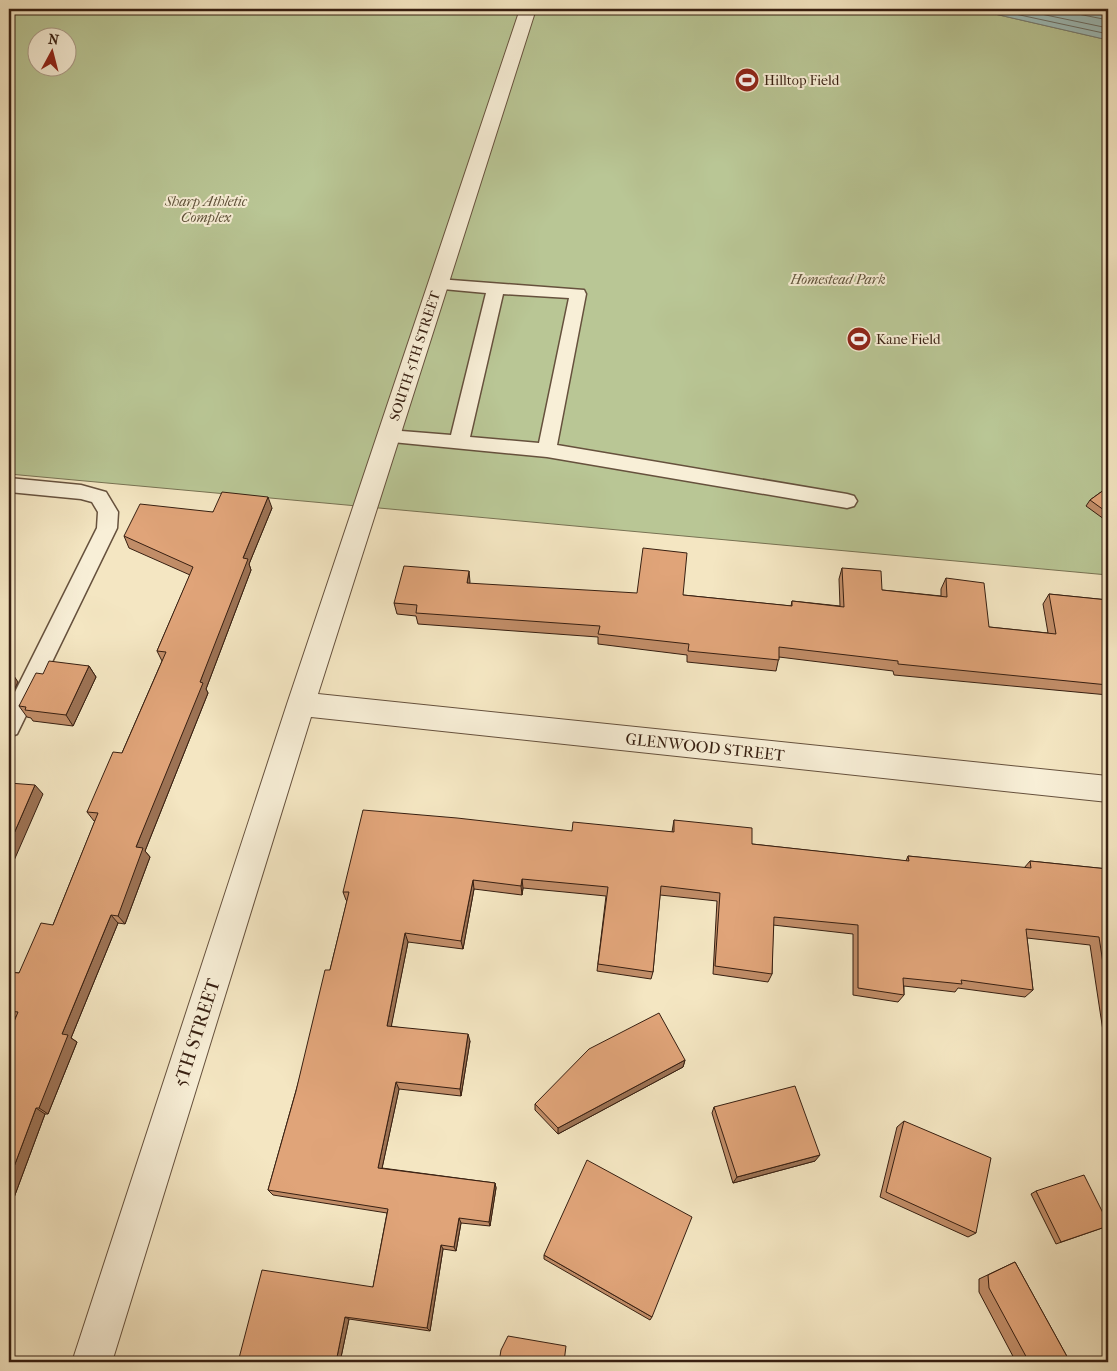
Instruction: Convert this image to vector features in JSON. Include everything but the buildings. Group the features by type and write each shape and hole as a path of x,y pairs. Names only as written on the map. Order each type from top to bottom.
{"street":[{"name":"SOUTH 5TH STREET","path":"301,704 528,9"},
{"name":"GLENWOOD STREET","path":"301,704 1108,789"},
{"name":"5TH STREET","path":"92,1362 301,704"}],"lane":[{"path":"438,284 578,294 547,450"},
{"path":"459,442 496,288"},
{"path":"389,436 547,450 847,501"},
{"path":"9,484 81,492 99,497 108,512 107,528 9,728"}],"green space":[{"name":"Homestead Park","path":"9,9 973,9 1108,40 1108,575 9,474"}],"water":[{"path":"973,9 1108,9 1108,40"}],"place":[{"name":"Hilltop Field","path":"747,80"},
{"name":"Kane Field","path":"859,339"}],"park label":[{"name":"Sharp Athletic Complex","path":"206,210"}]}
